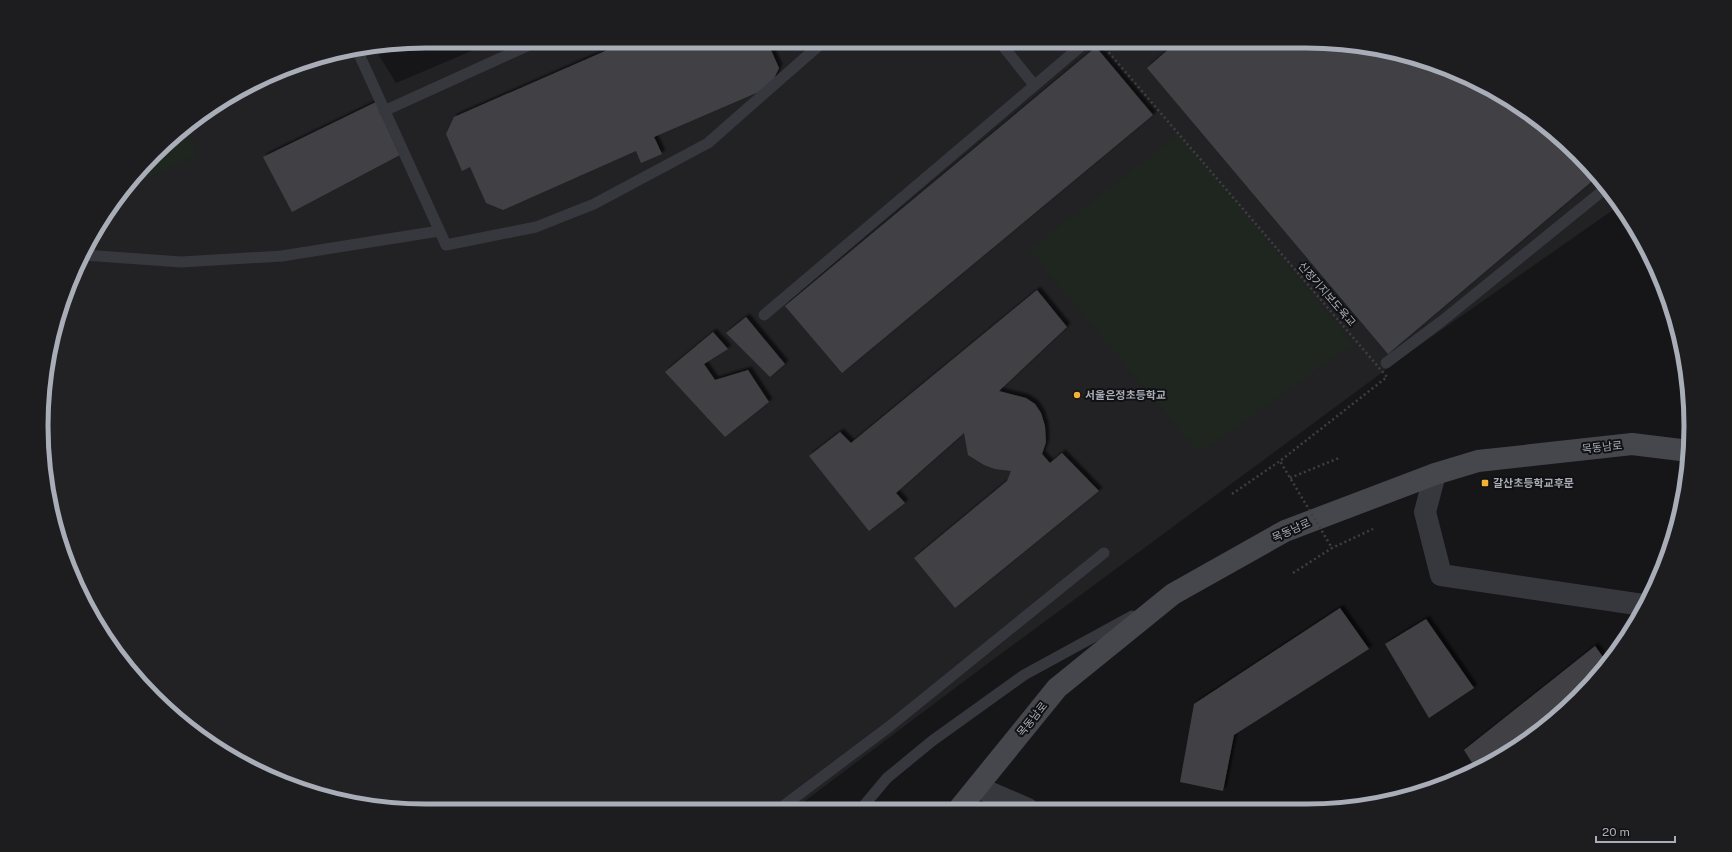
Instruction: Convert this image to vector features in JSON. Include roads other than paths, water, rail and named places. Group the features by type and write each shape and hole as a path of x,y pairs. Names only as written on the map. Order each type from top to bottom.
{"main road":[{"name":"목동남로","path":"964,804 1057,688 1172,594 1285,531 1436,474 1478,461 1632,444 1683,450"}],"street":[{"path":"1436,474 1425,512 1441,576 1638,605"},
{"path":"977,787 1016,804"}],"lane":[{"path":"384,111 523,48"},
{"path":"359,54 446,245 536,228 594,204 708,143 816,48"},
{"path":"1005,48 1034,85"},
{"path":"764,315 1079,48"},
{"path":"1386,363 1442,321 1602,191"},
{"path":"89,255 181,262 274,257 439,231"},
{"path":"786,804 890,726 1104,553"},
{"path":"865,804 887,778 932,741 1024,675 1172,594"}],"place":[{"name":"서울은정초등학교","path":"1077,395"},
{"name":"갈산초등학교후문","path":"1485,483"}]}
